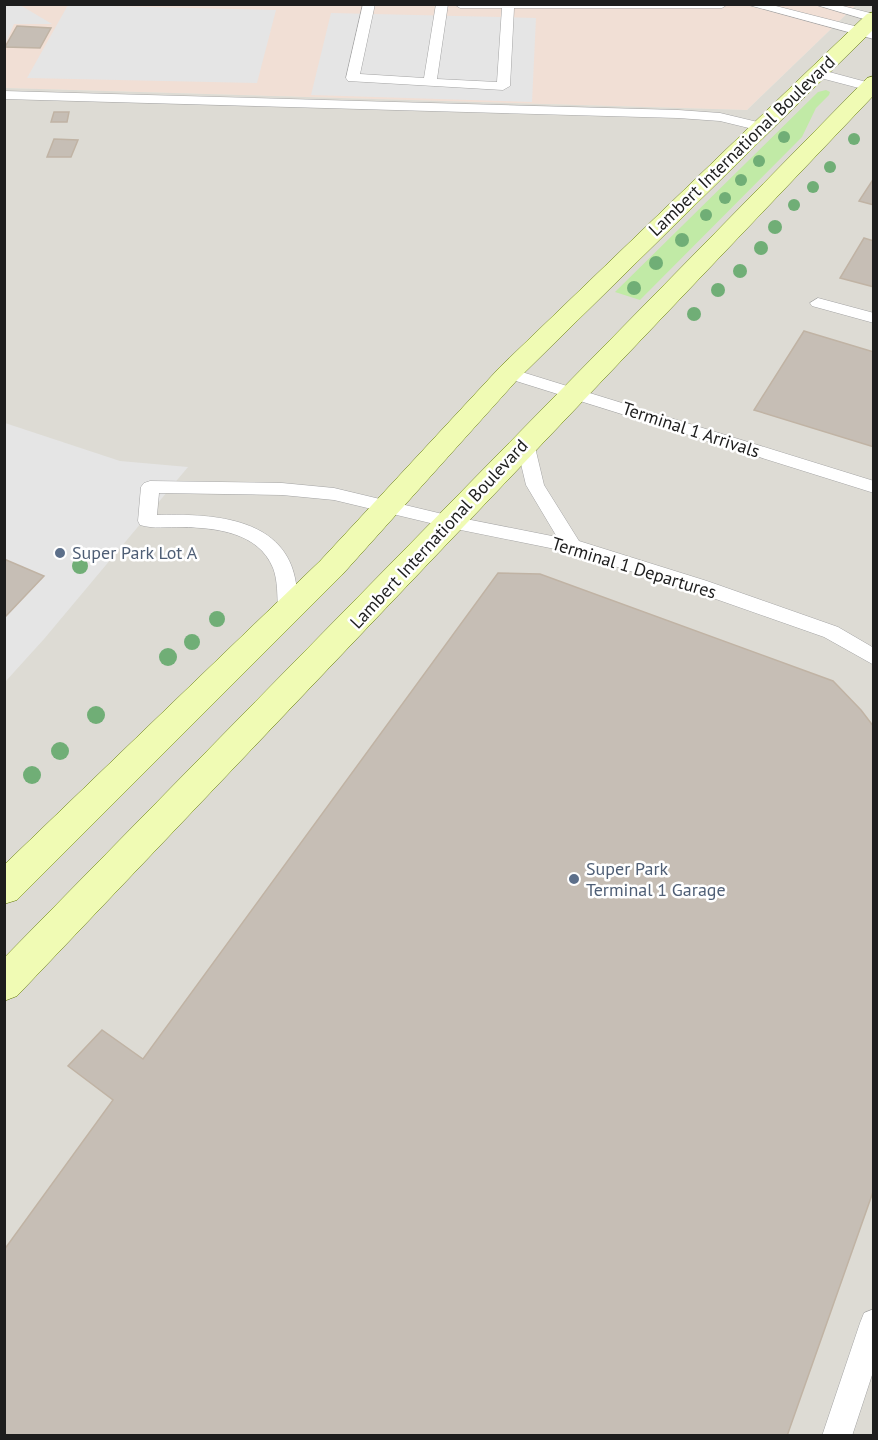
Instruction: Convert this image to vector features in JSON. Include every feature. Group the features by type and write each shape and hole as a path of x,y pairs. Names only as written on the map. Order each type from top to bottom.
{"street":[{"name":"Lambert International Boulevard","path":"4,890 331,567 509,373 761,127 870,26"},
{"name":"Lambert International Boulevard","path":"4,984 872,86"}],"lane":[{"path":"369,4 353,78 503,86 508,6"},
{"path":"430,83 442,4"},
{"path":"460,4 508,6 722,4"},
{"path":"751,4 870,26"},
{"path":"819,4 870,26"},
{"path":"818,73 872,86"},
{"path":"4,95 678,114 720,117 761,127"},
{"path":"818,303 873,318"},
{"name":"Terminal 1 Arrivals","path":"509,373 873,487"},
{"path":"525,443 535,485 572,546"},
{"name":"Terminal 1 Departures","path":"288,609 282,568 264,542 244,531 212,521 147,521 150,487 282,489 334,494 451,522 572,546 700,586 831,632 873,658"},
{"path":"837,1436 873,1323"}],"shaded area":[{"path":"5,4 20,5 52,24 14,24 5,45"},
{"path":"5,5 856,5 747,110 5,88"},
{"path":"68,5 276,10 257,83 27,78"},
{"path":"856,5 873,5 873,1435 5,1436 5,88 747,110"},
{"path":"331,13 536,18 532,102 311,95"},
{"name":"Super Park Lot A","path":"5,423 120,461 188,467 44,639 5,682"}],"green space":[{"path":"826,90 830,92 829,95 816,108 802,137 640,300 615,292 818,92"}],"building":[{"path":"17,26 51,28 40,48 5,47"},
{"path":"54,112 69,112 67,122 51,122"},
{"path":"54,139 78,140 71,157 47,157"},
{"path":"874,178 874,205 859,201"},
{"path":"864,238 874,241 874,287 840,278"},
{"path":"804,331 874,352 874,447 754,410"},
{"path":"4,559 44,576 4,618"},
{"name":"Super Park Terminal 1 Garage","path":"498,573 540,574 833,681 874,727 874,1189 787,1436 4,1436 4,1250 113,1100 68,1066 102,1030 143,1059"}],"place":[{"name":"Super Park Lot A","path":"60,553"},
{"name":"Super Park Terminal 1 Garage","path":"574,879"}]}
